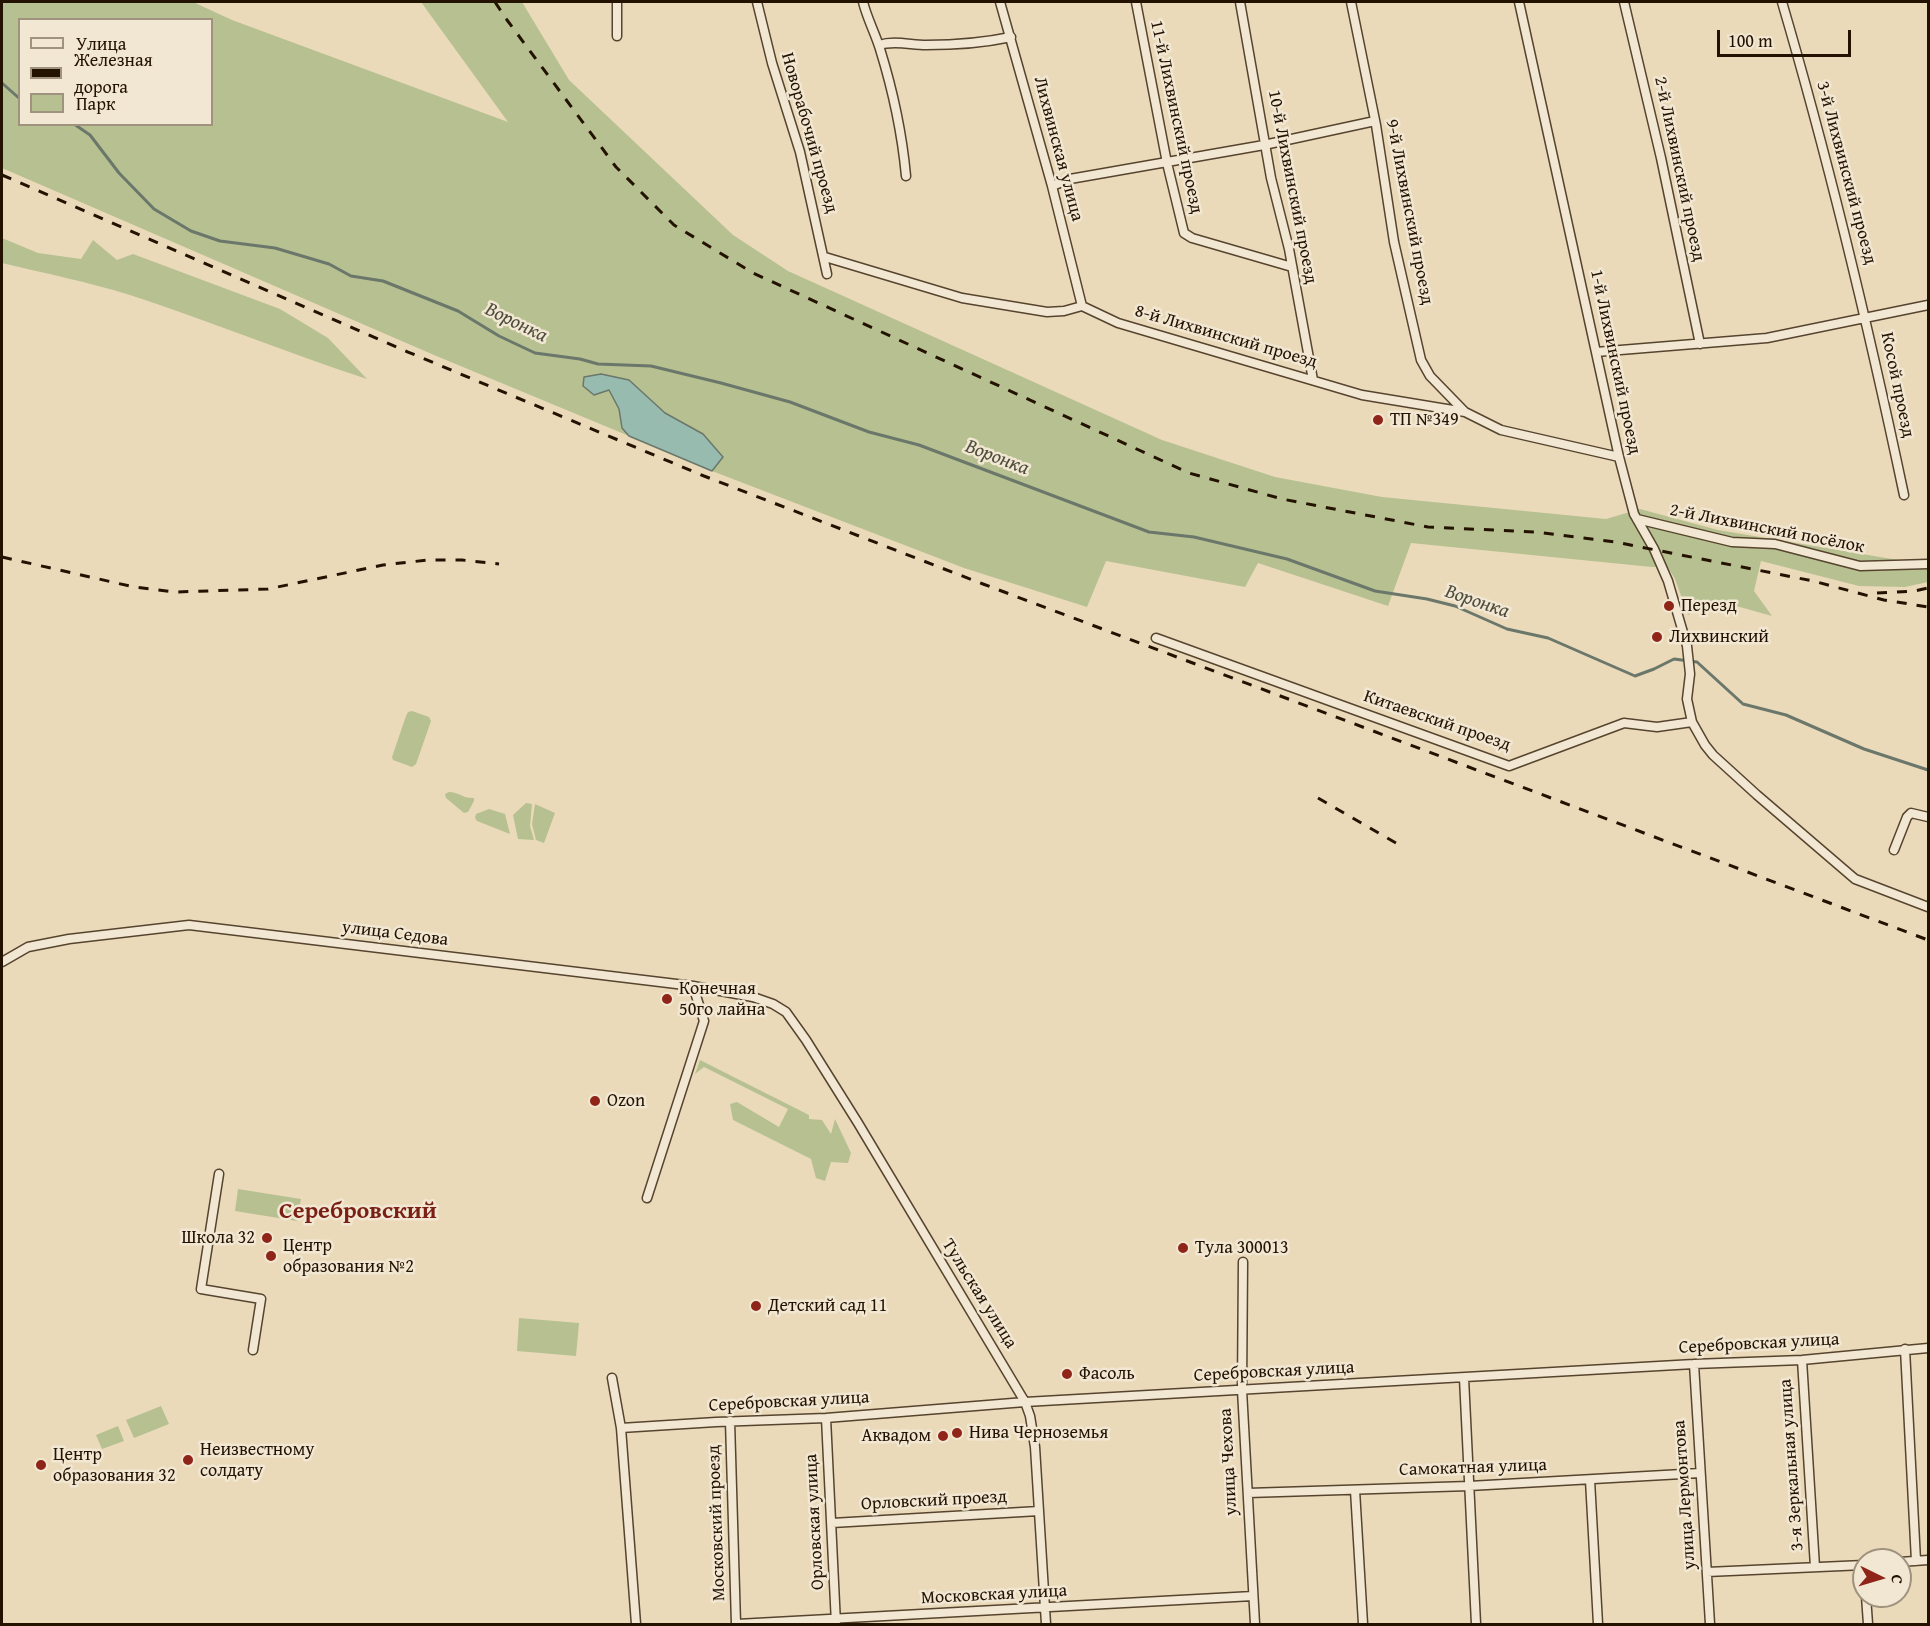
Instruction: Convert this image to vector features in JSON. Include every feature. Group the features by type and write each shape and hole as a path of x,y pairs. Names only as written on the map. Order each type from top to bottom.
{"street":[{"path":"617,2 617,36"},
{"name":"Новорабочий проезд","path":"757,2 774,72 798,143 827,274"},
{"path":"863,2 879,45 900,128 906,176"},
{"name":"Лихвинская улица","path":"1000,2 1052,186 1082,306"},
{"name":"11-й Лихвинский проезд","path":"1136,2 1167,163 1183,232 1186,236 1292,267"},
{"name":"10-й Лихвинский проезд","path":"1240,2 1264,145 1292,267 1313,380"},
{"name":"9-й Лихвинский проезд","path":"1351,2 1375,121 1392,231 1421,360 1430,376 1466,412"},
{"name":"1-й Лихвинский проезд","path":"1519,2 1618,457 1637,519 1664,571 1687,646 1690,674 1687,699 1692,722"},
{"name":"2-й Лихвинский проезд","path":"1624,2 1661,158 1700,344"},
{"name":"3-й Лихвинский проезд","path":"1782,2 1825,152 1865,318"},
{"path":"879,45 888,43 925,45 983,43 1011,37"},
{"path":"1052,186 1070,178 1264,145 1375,121"},
{"path":"825,257 962,298 1047,312 1064,311 1082,306"},
{"path":"1596,352 1767,338 1929,305"},
{"name":"8-й Лихвинский проезд","path":"1082,306 1118,323 1379,399 1466,412 1501,430 1618,457"},
{"name":"Косой проезд","path":"1865,318 1877,364 1904,495"},
{"name":"2-й Лихвинский посёлок","path":"1637,519 1732,542 1775,544 1860,566 1929,564"},
{"name":"Китаевский проезд","path":"1156,638 1509,766 1624,723 1657,727 1692,722"},
{"path":"1692,722 1713,754 1855,879 1929,908"},
{"path":"1894,850 1907,817 1911,813 1929,817"},
{"name":"улица Седова","path":"2,962 28,947 69,939 189,925 693,986 753,997 773,1004 786,1012"},
{"path":"647,1198 704,1021 693,986"},
{"name":"Тульская улица","path":"786,1012 858,1123 1025,1402 1030,1416 1035,1447 1046,1624"},
{"path":"219,1174 201,1289 261,1299 253,1350"},
{"name":"улица Чехова","path":"1243,1262 1242,1390 1255,1624"},
{"name":"Серебровская улица","path":"621,1428 826,1418 1025,1402 1694,1364 1802,1360 1929,1348"},
{"path":"1905,1349 1916,1561"},
{"name":"3-я Зеркальная улица","path":"1802,1360 1815,1567"},
{"name":"улица Лермонтова","path":"1694,1364 1710,1624"},
{"path":"612,1378 621,1428 636,1624"},
{"path":"1464,1378 1476,1624"},
{"name":"Орловская улица","path":"826,1418 836,1622"},
{"name":"Московский проезд","path":"730,1421 737,1624"},
{"name":"Самокатная улица","path":"1248,1493 1469,1486 1700,1473"},
{"path":"1590,1480 1598,1624"},
{"path":"1355,1490 1363,1624"},
{"name":"Орловский проезд","path":"831,1523 1039,1511"},
{"path":"1912,1561 1929,1560"},
{"path":"1707,1572 1852,1565"},
{"name":"Московская улица","path":"737,1624 836,1622 1253,1596"},
{"path":"1867,1608 1868,1624"}],"green space":[{"path":"2,2 193,2 232,20 508,122 421,2 522,2 569,80 733,235 788,271 1162,440 1275,477 1382,497 1606,519 1640,509 1718,530 1928,565 1928,582 1905,587 1859,586 1761,561 1754,591 1772,616 1722,602 1703,607 1688,615 1675,579 1667,566 1652,567 1411,543 1388,606 1258,563 1245,587 1106,561 1087,607 964,568 712,471 723,456 703,434 665,413 629,380 584,377 583,386 594,395 609,390 619,409 622,428 629,436 434,355 2,168"},
{"path":"2,238 38,253 81,259 93,240 117,260 133,254 280,309 328,338 367,379 130,295 2,263"},
{"path":"412,711 429,717 431,721 416,764 412,767 393,760 392,757 406,716"},
{"path":"449,792 474,798 468,812 464,813 446,798 445,794"},
{"path":"526,803 532,804 530,826 534,840 518,839 513,815"},
{"path":"535,804 555,813 544,843 536,840 532,824"},
{"path":"489,809 505,814 510,834 477,821 476,814"},
{"path":"700,1060 809,1115 809,1119 822,1120 831,1134 835,1119 851,1153 848,1163 831,1162 825,1181 816,1178 811,1159 733,1120 730,1104 737,1102 779,1127 788,1109 704,1067 695,1074"},
{"path":"238,1189 301,1199 297,1221 235,1211"},
{"path":"519,1318 579,1323 576,1356 517,1351"},
{"path":"161,1406 169,1424 134,1438 126,1420"},
{"path":"118,1426 124,1441 102,1449 96,1435"}],"water":[{"path":"601,374 629,380 665,413 703,434 723,457 712,471 629,436 622,428 619,409 609,390 594,395 583,386 584,377"}],"waterway":[{"name":"Воронка","path":"2,83 18,97"},
{"name":"Воронка","path":"77,126 90,135 119,173 154,209 191,231 220,241 275,248 329,264 351,276 383,281 458,311 499,336 535,353 580,359 598,364 651,366 790,402 869,432 919,445 1149,532 1194,537 1287,559 1375,591 1455,606 1507,629 1548,638 1635,676 1674,659 1697,662 1743,704 1786,715 1864,749 1928,770"}],"railway":[{"path":"495,2 616,167 674,225 753,273 1189,473 1282,499 1428,527 1535,532 1615,542 1813,581 1884,600 1928,607"},
{"path":"2,175 408,352 704,476 983,584 1928,940"},
{"path":"2,557 134,587 175,592 268,589 383,565 428,560 462,560 499,564"},
{"path":"1877,593 1928,588"},
{"path":"1318,798 1396,843"}],"place":[{"name":"ТП №349","path":"1378,420"},
{"name":"Перезд","path":"1669,606"},
{"name":"Лихвинский","path":"1657,637"},
{"name":"Конечная 50го лайна","path":"667,999"},
{"name":"Ozon","path":"595,1101"},
{"name":"Школа 32","path":"267,1238"},
{"name":"Тула 300013","path":"1183,1248"},
{"name":"Центр образования №2","path":"271,1256"},
{"name":"Детский сад 11","path":"756,1306"},
{"name":"Фасоль","path":"1067,1374"},
{"name":"Нива Черноземья","path":"957,1433"},
{"name":"Аквадом","path":"943,1436"},
{"name":"Неизвестному солдату","path":"188,1460"},
{"name":"Центр образования 32","path":"41,1465"}],"district":[{"name":"Серебровский","path":"358,1212"}]}
